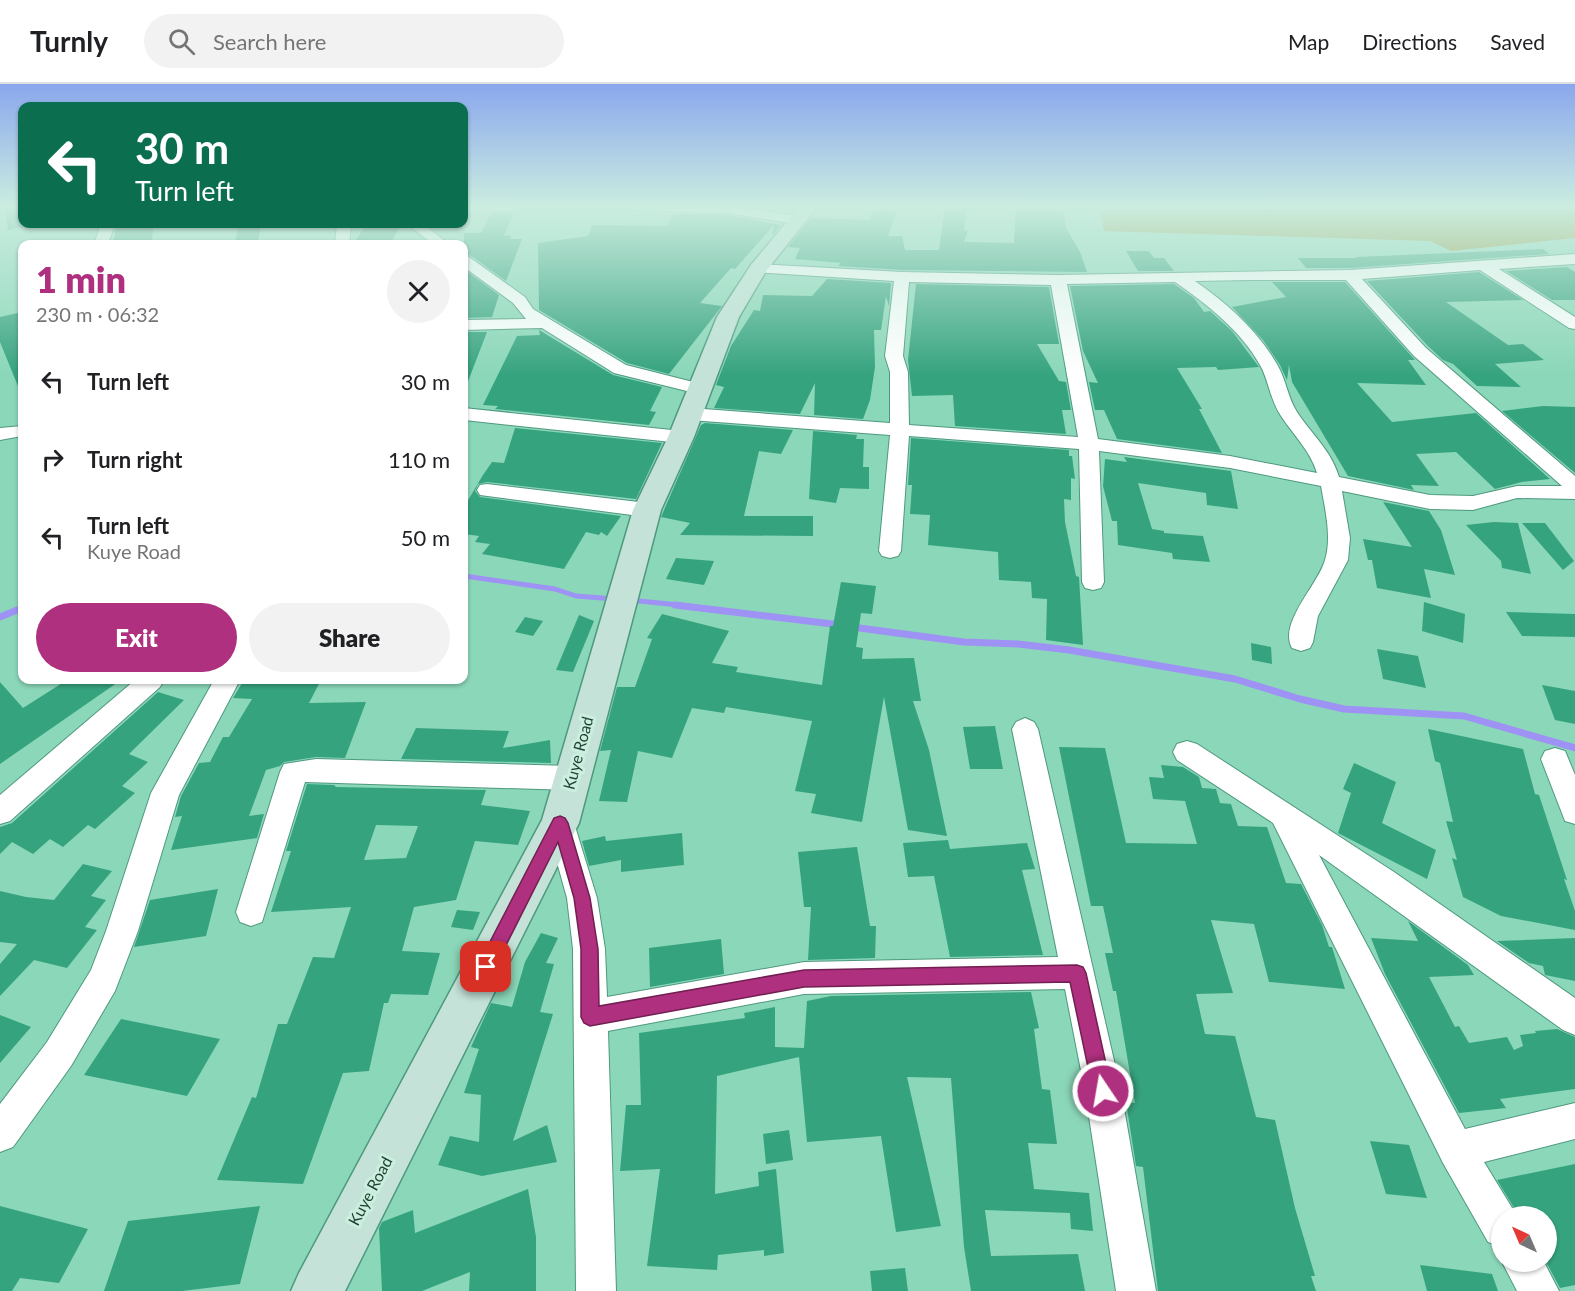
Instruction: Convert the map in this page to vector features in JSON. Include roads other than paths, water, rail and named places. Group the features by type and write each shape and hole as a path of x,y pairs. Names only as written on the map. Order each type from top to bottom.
{"street":[{"name":"Kuye Road","path":"317,1291 560,823 647,510 690,413 728,317 763,262"},
{"path":"758,269 902,277 1058,280 1350,275 1513,262"},
{"path":"468,263 519,300 527,312 690,413"},
{"path":"1482,264 1575,324"},
{"path":"1350,275 1414,345 1575,487"},
{"path":"890,551 900,430 899,372 894,356 902,277"},
{"path":"1180,278 1218,305 1259,352 1268,365 1290,415 1322,456 1331,483 1339,546 1334,570 1307,612 1301,629 1301,642"},
{"path":"1058,280 1089,444 1093,582"},
{"path":"468,325 547,323"},
{"path":"468,414 690,413 1089,444 1230,462 1430,502 1473,503 1517,492 1575,493"},
{"path":"0,434 18,431"},
{"path":"487,490 647,510"},
{"path":"0,812 146,684"},
{"path":"0,1134 59,1054 102,980 122,931 165,793 225,684"},
{"path":"1025,729 1103,1091 1136,1291"},
{"path":"1187,752 1282,812 1462,934 1575,1017"},
{"path":"1555,759 1575,812"},
{"path":"251,912 294,772 316,770 571,778"},
{"path":"1282,812 1456,1150 1491,1209"},
{"path":"560,823 582,898 589,949 596,1291"},
{"path":"590,1017 804,978 1077,973"},
{"path":"1456,1150 1575,1121"},
{"path":"1528,1272 1539,1291"}],"waterway":[{"path":"468,577 555,589 576,596 615,599"},
{"path":"629,600 689,606"},
{"path":"675,605 841,625"},
{"path":"0,617 18,610"},
{"path":"852,627 964,642 1018,644 1069,650 1235,679 1300,699 1344,709 1464,716 1575,748"}]}
